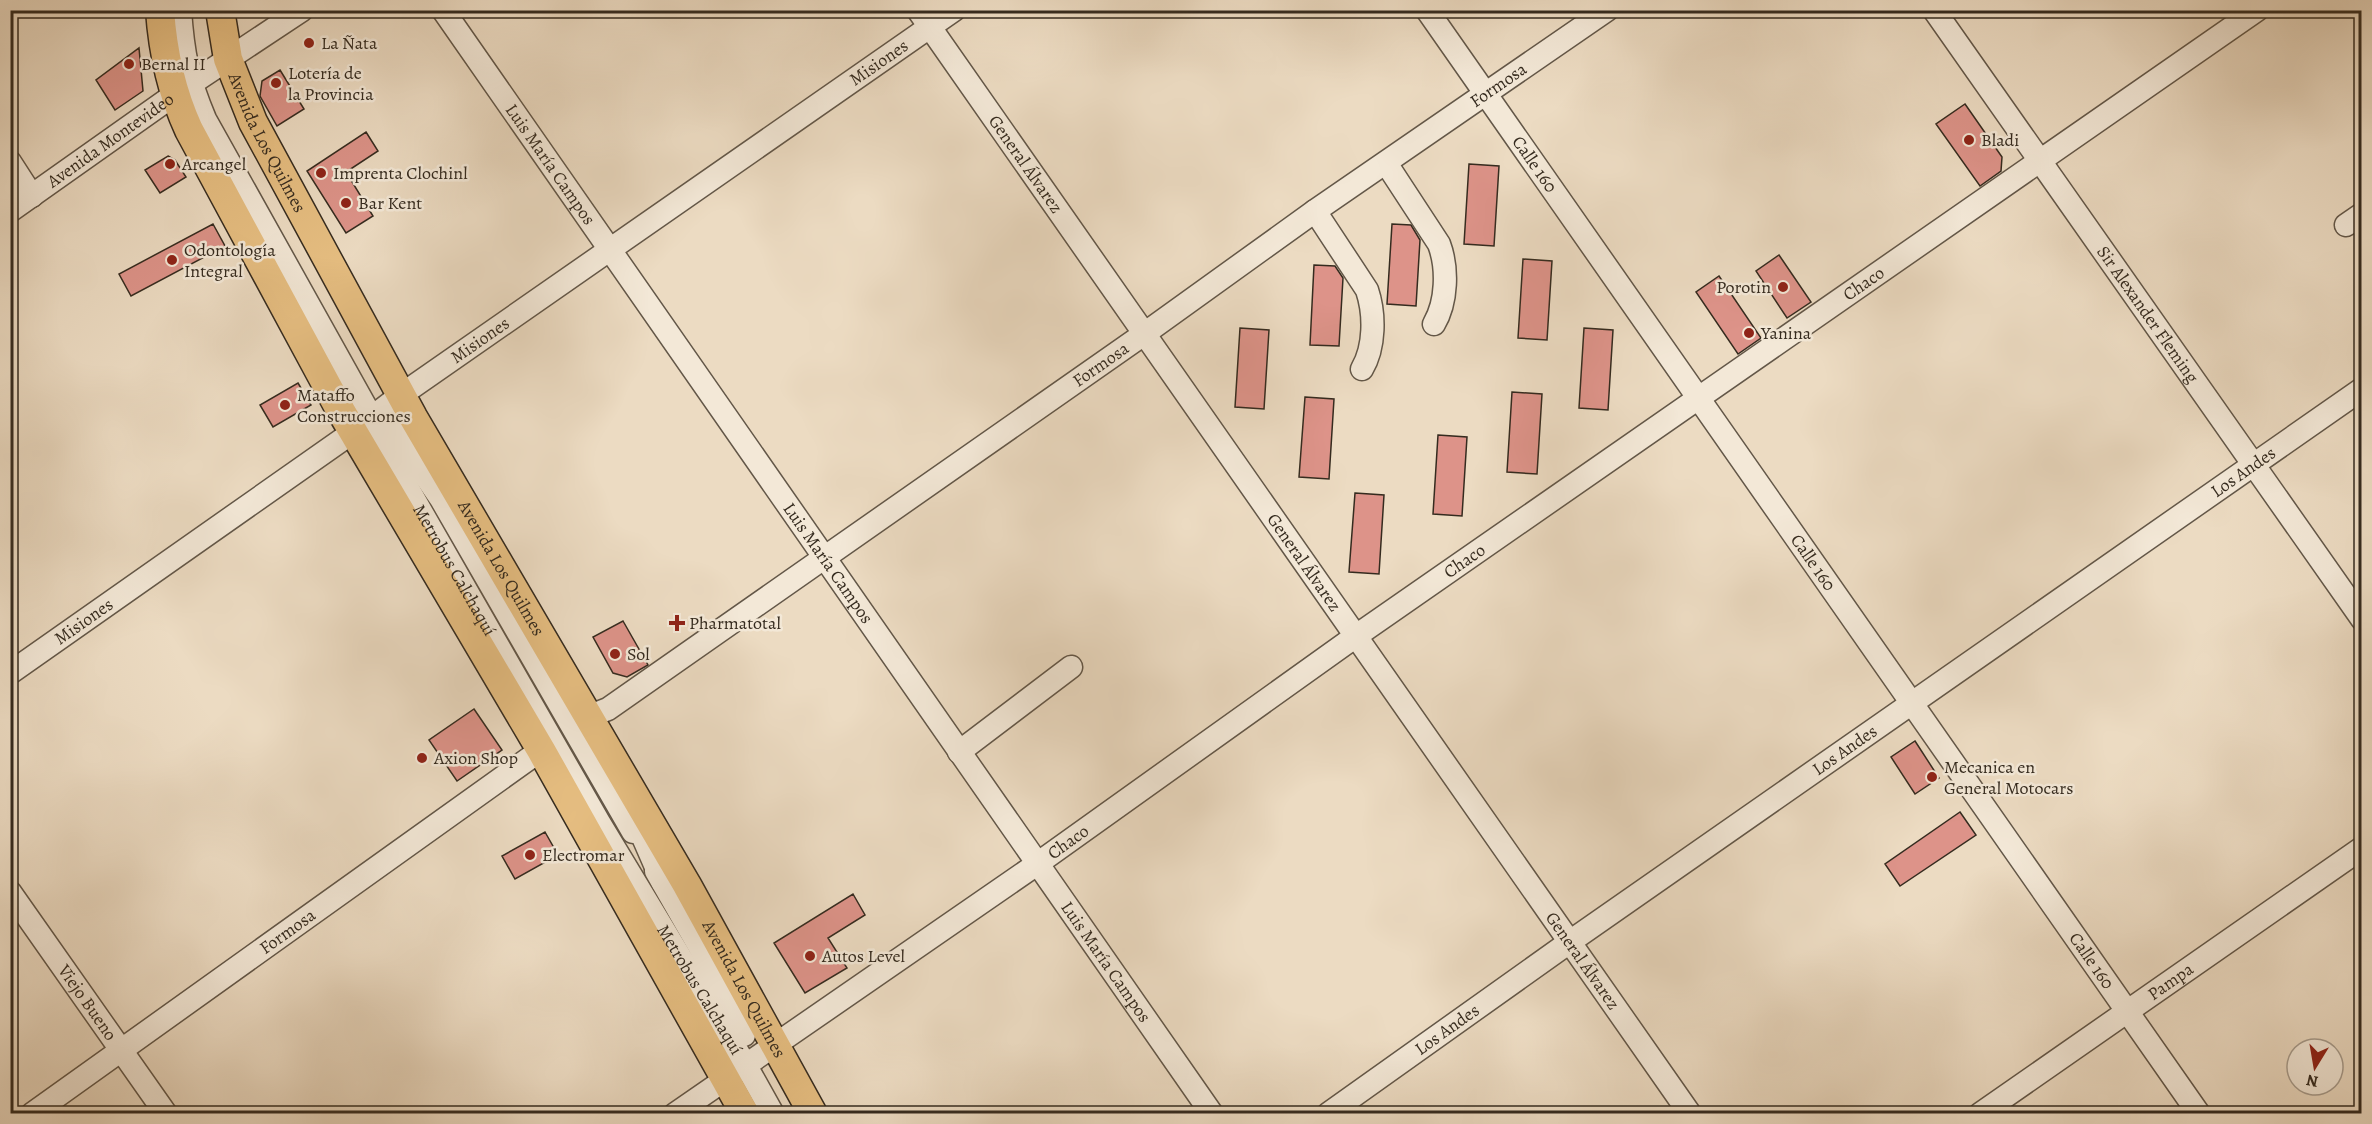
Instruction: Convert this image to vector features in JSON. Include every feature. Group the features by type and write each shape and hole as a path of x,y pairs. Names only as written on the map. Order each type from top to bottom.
{"main road":[{"name":"Avenida Los Quilmes","path":"160,10 163,50 189,86 189,130 377,414 590,716 751,1060 745,1113"},
{"name":"Avenida Los Quilmes","path":"220,10 228,59 377,414 541,750 751,1060 813,1113"}],"street":[{"path":"180,10 189,86"},
{"path":"189,86 194,47 191,10"},
{"name":"Avenida Montevideo","path":"10,211 302,10"},
{"name":"Luis María Campos","path":"443,10 1212,1113"},
{"name":"Misiones","path":"10,673 610,251 924,19 954,10"},
{"name":"Calle 160","path":"1427,10 2199,1113"},
{"name":"Formosa","path":"590,716 608,709 1316,211 1607,10"},
{"name":"Sir Alexander Fleming","path":"1934,10 2361,619"},
{"name":"Chaco","path":"675,1113 1037,864 1356,636 2041,163 2257,10"},
{"name":"General Álvarez","path":"924,19 1690,1113"},
{"path":"10,162 32,196"},
{"path":"1386,164 1440,244 1444,257 1445,273 1440,313 1434,324"},
{"path":"1316,211 1367,290 1372,303 1372,335 1368,359 1362,369"},
{"name":"Los Andes","path":"1328,1113 2361,389"},
{"name":"Metrobus Calchaquí","path":"377,414 441,499 699,946 773,1113"},
{"name":"Metrobus Calchaquí","path":"377,414 410,492 594,813 784,1113"},
{"path":"959,752 1071,667"},
{"name":"Metrobus Calchaquí","path":"590,716 663,883"},
{"name":"Formosa","path":"32,1113 541,750"},
{"name":"Pampa","path":"1980,1113 2361,848"},
{"name":"Viejo Bueno","path":"10,892 166,1113"}],"building":[{"name":"Bernal II","path":"139,48 143,91 115,110 96,80"},
{"path":"280,70 304,109 277,126 260,96 262,81"},
{"name":"Bladi","path":"1965,104 2002,157 2001,171 1980,186 1936,124"},
{"path":"366,132 378,151 346,172 373,216 346,233 307,171"},
{"path":"168,156 175,160 186,177 160,193 145,170"},
{"path":"1469,164 1499,166 1494,246 1464,244"},
{"name":"Odontología Integral","path":"213,224 225,246 131,296 119,274"},
{"path":"1392,224 1411,225 1420,240 1416,306 1387,304"},
{"name":"Porotin","path":"1779,255 1811,302 1787,318 1756,271"},
{"path":"1523,259 1552,261 1547,340 1518,338"},
{"path":"1314,265 1335,266 1343,278 1339,346 1310,345"},
{"path":"1719,276 1761,338 1738,354 1696,292"},
{"path":"1240,328 1269,330 1264,409 1235,407"},
{"path":"1584,328 1613,330 1608,410 1579,408"},
{"name":"Mataffo Construcciones","path":"298,383 311,405 273,427 260,405"},
{"path":"1512,392 1542,394 1537,474 1507,472"},
{"path":"1305,397 1334,399 1329,479 1299,477"},
{"path":"1438,435 1467,437 1462,516 1433,514"},
{"path":"1355,493 1384,495 1379,574 1349,572"},
{"path":"623,621 648,665 627,677 613,673 593,637"},
{"path":"474,709 502,750 457,781 429,740"},
{"path":"1915,741 1939,778 1915,794 1891,757"},
{"path":"1960,812 1976,835 1900,886 1885,864"},
{"name":"Electromar","path":"545,832 558,855 515,879 502,856"},
{"name":"Autos Level","path":"853,894 865,915 828,938 847,968 805,993 774,943"}],"place":[{"name":"La Ñata","path":"309,43"},
{"name":"Bernal II","path":"129,64"},
{"name":"Lotería de la Provincia","path":"276,83"},
{"name":"Bladi","path":"1969,140"},
{"name":"Arcangel","path":"170,164"},
{"name":"Imprenta Clochinl","path":"321,173"},
{"name":"Bar Kent","path":"346,203"},
{"name":"Odontología Integral","path":"172,260"},
{"name":"Porotin","path":"1783,287"},
{"name":"Yanina","path":"1749,333"},
{"name":"Mataffo Construcciones","path":"285,405"},
{"name":"Pharmatotal","path":"677,623"},
{"name":"Sol","path":"615,654"},
{"name":"Axion Shop","path":"422,758"},
{"name":"Mecanica en General Motocars","path":"1932,777"},
{"name":"Electromar","path":"530,855"},
{"name":"Autos Level","path":"810,956"}]}
